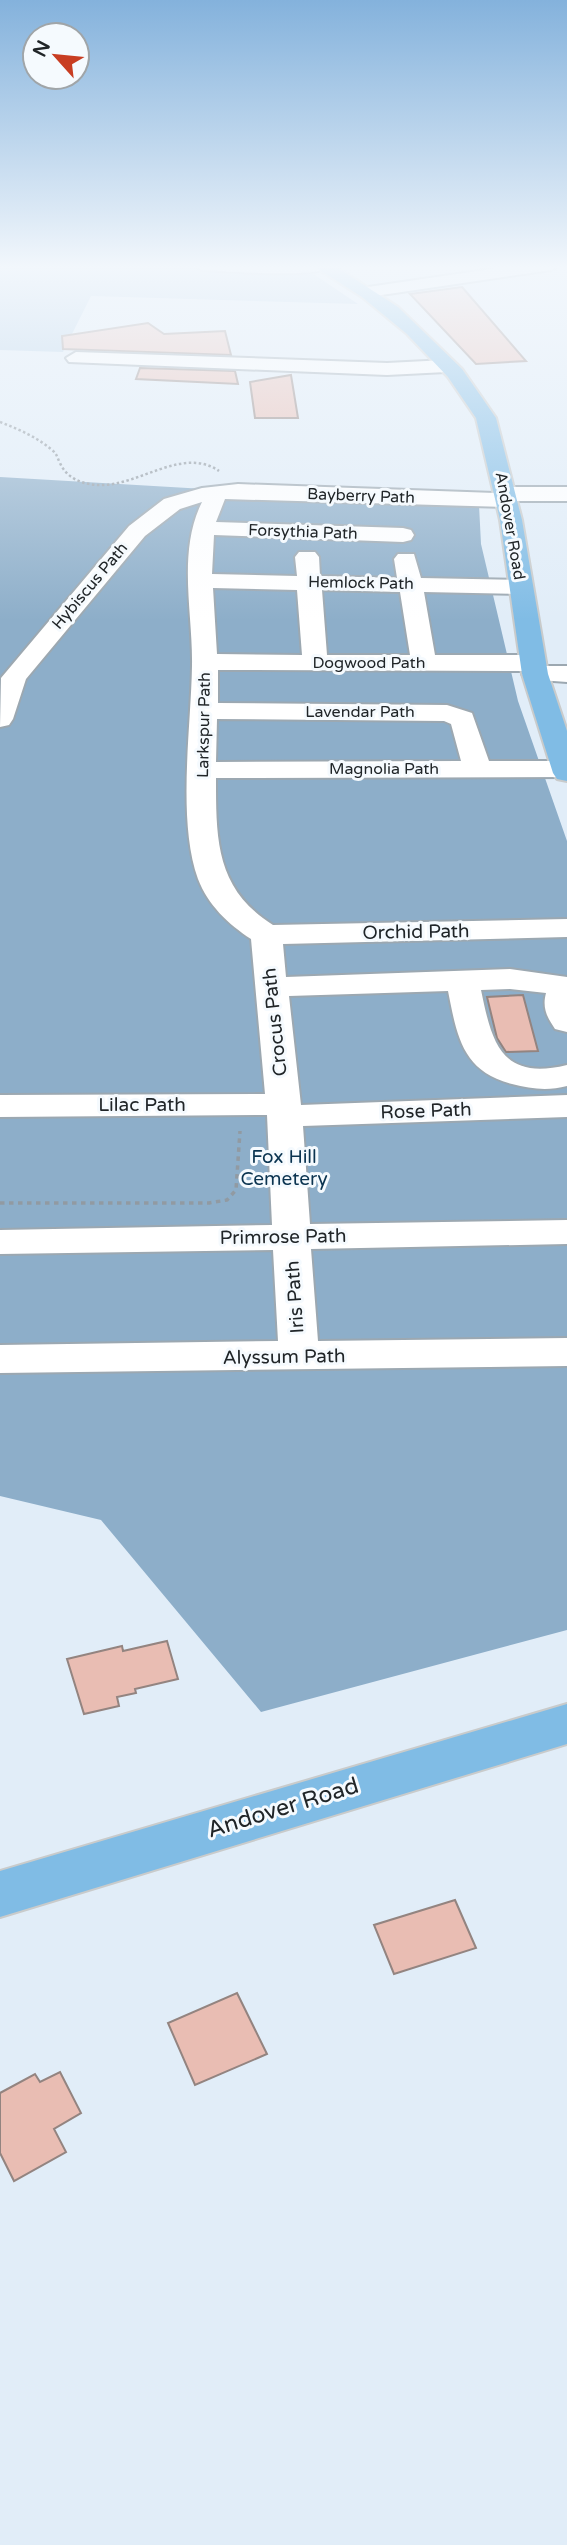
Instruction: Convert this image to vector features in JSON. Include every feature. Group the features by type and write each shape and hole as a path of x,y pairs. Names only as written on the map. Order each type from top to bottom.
{"main road":[{"name":"Andover Road","path":"461,384 486,418 506,497 534,668 566,771"},
{"name":"Andover Road","path":"0,1894 567,1724"}],"street":[{"name":"Bayberry Path","path":"222,493 408,497 567,494"},
{"name":"Larkspur Path","path":"222,493 203,528 205,662 202,770 211,869 221,897 238,918 266,935"},
{"name":"Hybiscus Path","path":"0,719 14,678 137,531 172,504 202,495 222,493"},
{"path":"408,497 403,535 424,663"},
{"name":"Forsythia Path","path":"203,528 403,535"},
{"path":"306,532 315,663"},
{"name":"Hemlock Path","path":"202,581 521,587"},
{"name":"Dogwood Path","path":"205,662 424,663 534,668 567,674"},
{"name":"Lavendar Path","path":"203,711 447,713 463,719 477,768"},
{"name":"Magnolia Path","path":"202,770 477,768 566,771"},
{"name":"Orchid Path","path":"266,935 567,928"},
{"name":"Crocus Path","path":"266,935 284,1110 292,1236"},
{"path":"272,986 510,979 565,986 559,1001 560,1012 567,1023"},
{"path":"463,982 475,1041 483,1056 495,1068 544,1080 567,1075"},
{"name":"Lilac Path","path":"0,1105 242,1105 284,1110"},
{"name":"Rose Path","path":"284,1110 567,1106"},
{"name":"Primrose Path","path":"0,1242 567,1232"},
{"name":"Iris Path","path":"292,1236 299,1357"},
{"name":"Alyssum Path","path":"0,1359 567,1352"}],"path":[{"path":"0,422 23,430 57,453 59,463 72,480 114,485 193,461 216,467 222,493"},
{"path":"0,1203 209,1203 227,1200 236,1190 242,1105"}],"green space":[{"name":"Fox Hill Cemetery","path":"0,477 479,505 481,544 518,701 567,841 567,1630 261,1712 101,1520 0,1496"}],"building":[{"path":"250,384 292,384 298,418 255,418"},
{"path":"523,995 538,1051 506,1052 497,1038 487,997"},
{"path":"167,1641 178,1679 135,1689 136,1693 117,1697 119,1706 84,1714 67,1659 122,1646 123,1651"},
{"path":"455,1900 476,1948 394,1974 374,1925"},
{"path":"237,1993 267,2054 195,2085 168,2023"},
{"path":"60,2072 81,2113 54,2129 66,2152 14,2181 0,2153 0,2093 35,2074 40,2082"}]}
